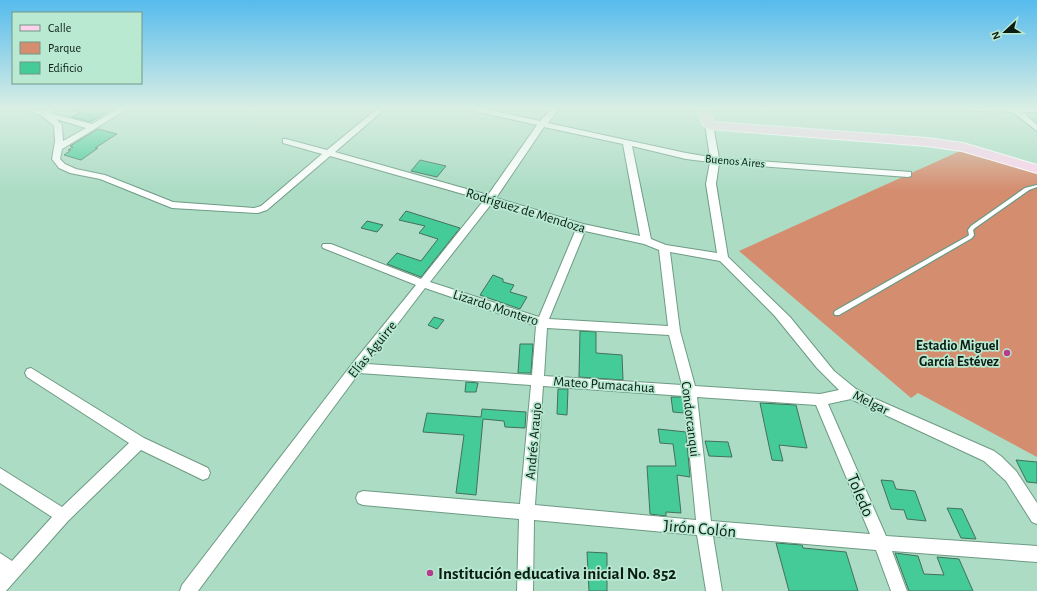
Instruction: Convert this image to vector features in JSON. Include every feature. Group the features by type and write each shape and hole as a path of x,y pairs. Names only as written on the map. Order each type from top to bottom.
{"main road":[{"path":"841,136 934,143 963,147 1037,169"}],"street":[{"path":"60,136 56,159 62,166 73,171 102,178 162,202 188,206 260,210 351,136"},
{"path":"58,148 78,136"},
{"name":"Elías Aguirre","path":"188,591 356,368 490,199 534,136"},
{"name":"Buenos Aires","path":"594,136 715,160 908,174"},
{"path":"711,136 715,160 711,184 723,258"},
{"name":"Rodríguez de Mendoza","path":"286,141 490,199 582,227 646,241 664,248 723,258"},
{"path":"627,143 646,241"},
{"name":"Andrés Araujo","path":"524,591 527,511 539,380 542,323 582,227"},
{"name":"Lizardo Montero","path":"327,246 424,284 542,323 674,331"},
{"name":"Condorcanqui","path":"664,248 674,331 690,390 704,528 714,591"},
{"name":"Melgar","path":"723,258 778,311 824,370 851,394 989,456 1000,464 1010,475 1037,517"},
{"name":"Mateo Pumacahua","path":"356,368 820,400 851,394"},
{"path":"31,372 140,442 203,473"},
{"name":"Toledo","path":"820,400 882,544 899,591"},
{"path":"0,585 6,566 63,516 140,442"},
{"path":"0,475 63,516"},
{"name":"Jirón Colón","path":"363,498 527,511 882,544 1037,554"}],"lane":[{"path":"837,313 970,238 972,234 970,230 973,227 1027,189 1037,186"}],"green space":[{"path":"960,151 1037,173 1037,457 918,393 911,398 739,251"}],"building":[{"path":"87,136 115,136 95,148 98,148 81,160 64,155 73,147 70,146"},
{"path":"420,160 446,166 437,177 411,171"},
{"path":"406,211 460,228 421,277 387,264 397,253 421,261 438,239 419,233 425,226 399,220"},
{"path":"367,221 383,225 377,232 361,228"},
{"path":"493,275 503,279 503,282 514,285 510,292 527,297 520,309 480,295"},
{"path":"434,317 444,320 437,329 428,325"},
{"path":"580,331 596,332 596,353 622,355 623,380 579,377"},
{"path":"520,344 533,344 531,373 518,373"},
{"path":"466,382 478,383 476,392 465,392"},
{"path":"558,389 568,389 567,415 557,414"},
{"path":"671,397 683,397 684,413 673,412"},
{"path":"760,403 796,405 807,448 779,445 783,461 772,460"},
{"path":"482,409 526,412 525,428 505,427 504,421 483,419 476,495 456,493 464,435 423,432 427,413 481,417"},
{"path":"658,429 686,432 690,477 677,475 681,513 666,512 666,516 650,514 647,466 676,466 673,444 660,443"},
{"path":"705,441 728,442 732,457 709,456"},
{"path":"1016,460 1037,462 1037,483 1027,482"},
{"path":"881,480 893,481 896,489 915,491 926,521 907,519 904,510 891,509"},
{"path":"947,508 962,509 976,539 961,538"},
{"path":"776,543 802,545 803,548 846,552 858,591 789,591"},
{"path":"587,552 607,553 607,591 589,591"},
{"path":"895,553 918,556 924,574 944,575 937,557 959,559 973,591 909,591"}],"place":[{"name":"Estadio Miguel García Estévez","path":"1007,353"},
{"name":"Institución educativa inicial No. 852","path":"430,573"}]}
